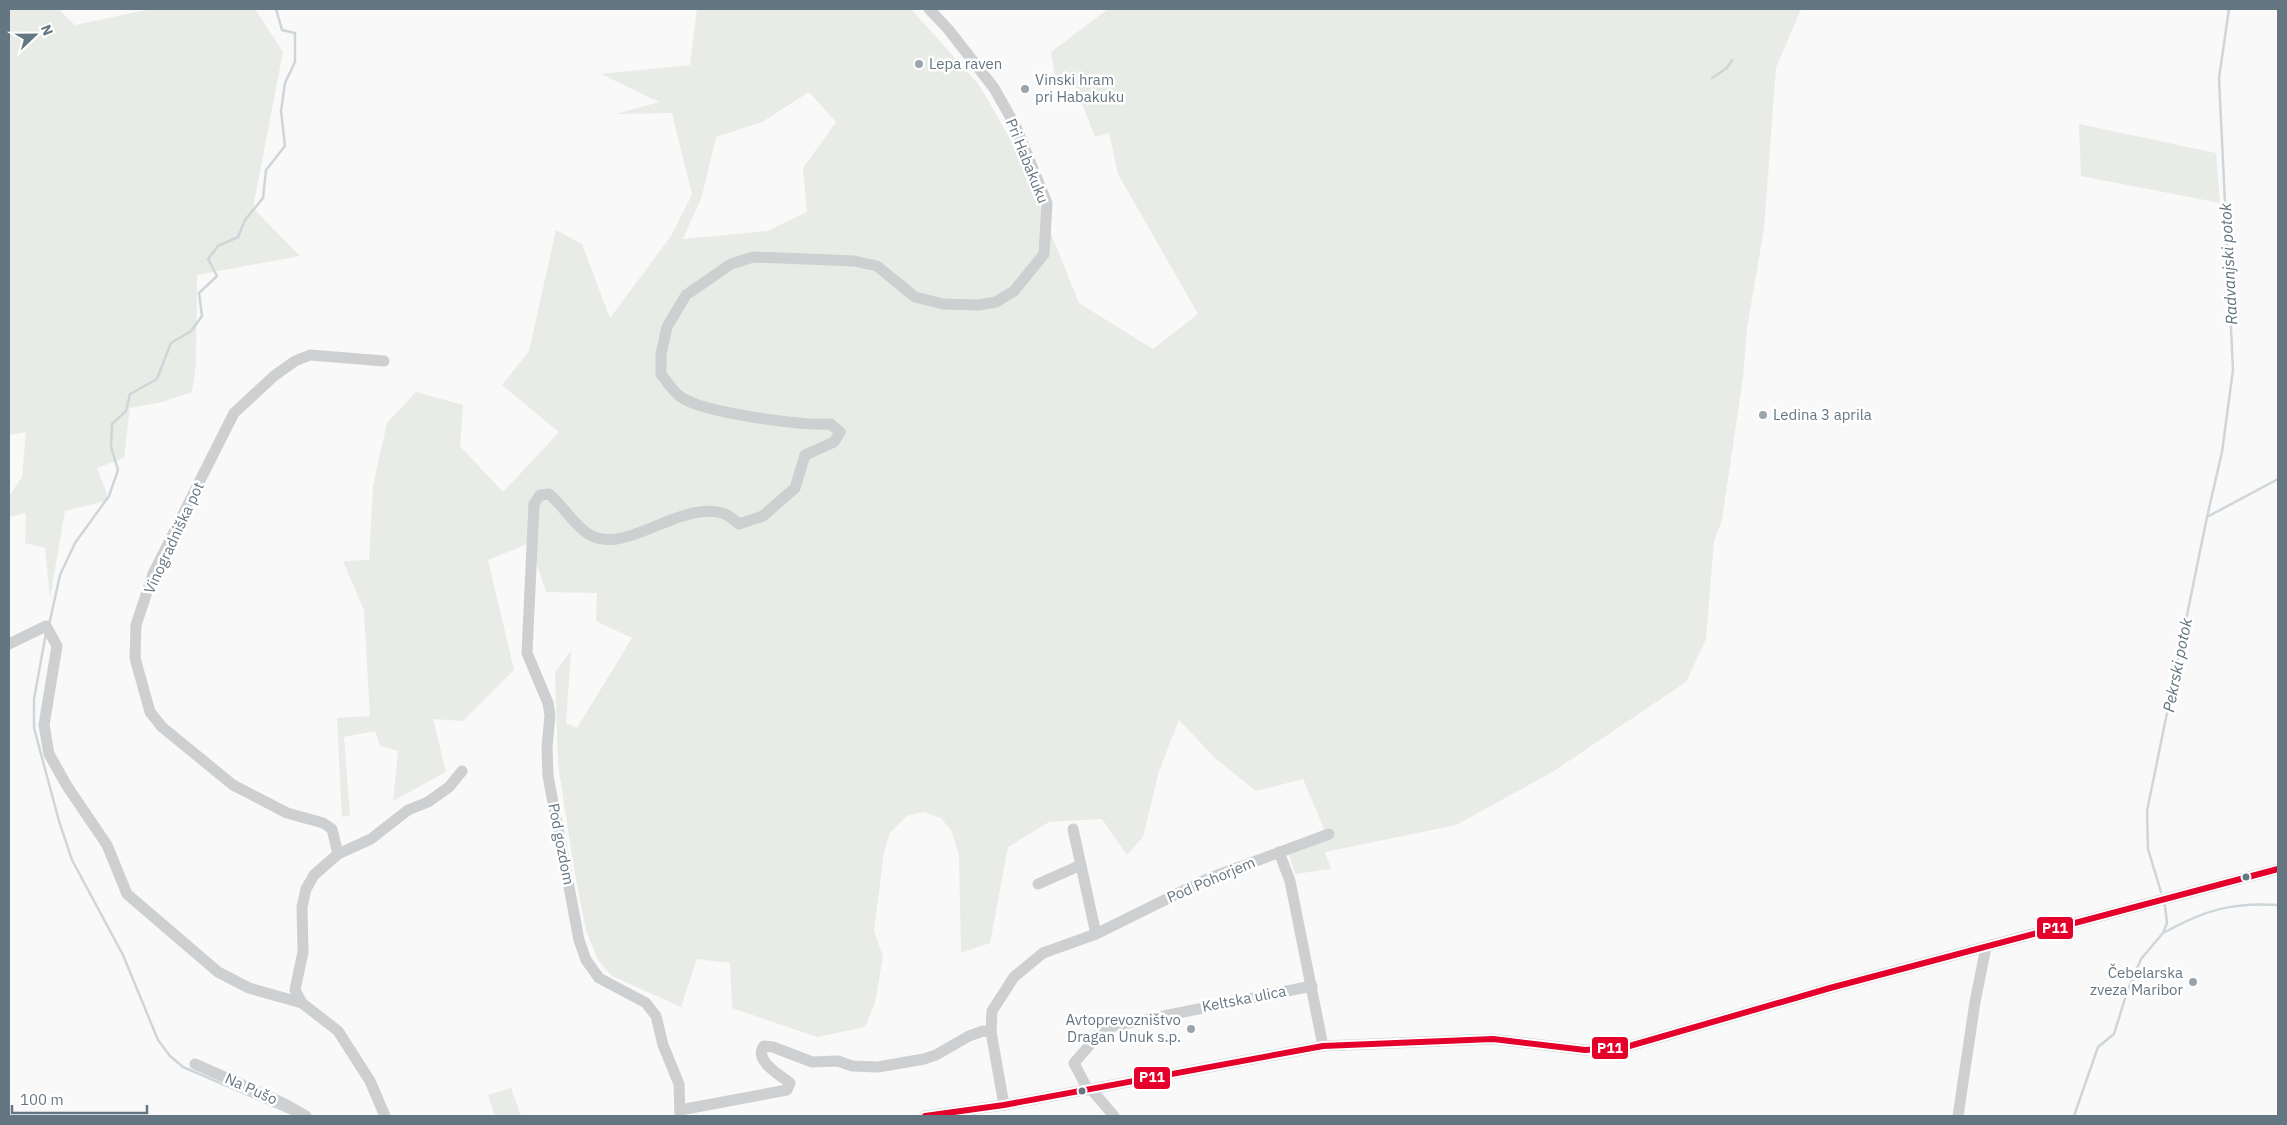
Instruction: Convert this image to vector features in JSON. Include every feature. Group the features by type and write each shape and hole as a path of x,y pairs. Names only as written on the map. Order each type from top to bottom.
{"street":[{"name":"Pri Habakuku","path":"753,257 840,260 877,266 915,297 943,304 979,305 996,302 1014,291 1044,254 1047,203 1016,127 989,82 948,29 929,9"},
{"name":"Pod gozdom","path":"680,1113 679,1084 662,1046 656,1016 646,1003 599,978 586,960 579,940 548,776 547,747 550,715 548,703 527,653 534,504 540,495 549,494 561,504 575,523 591,536 614,539 630,536 699,511 726,515 739,524 763,516 795,488 805,455 834,442 840,432 831,424 809,425 707,409 681,397 661,374 661,354 668,327 686,295 732,264 753,257"},
{"name":"Vinogradniška pot","path":"338,854 332,829 323,824 287,813 233,784 162,727 150,712 135,658 136,625 154,574 234,413 274,376 295,361 310,355 384,361"},
{"path":"9,644 40,627 49,630 57,646 44,725 49,754 67,786 107,845 127,894 218,972 249,988 302,1002"},
{"path":"385,1116 370,1081 338,1031 302,1002 295,990 303,952 302,907 306,889 314,875 338,854 371,838 408,810 428,802 449,787 462,771"},
{"path":"1073,829 1096,934"},
{"name":"Pod Pohorjem","path":"1004,1105 991,1032 992,1011 1014,977 1043,953 1096,934 1207,879 1329,834"},
{"path":"1279,852 1290,881 1323,1046"},
{"path":"1038,884 1081,865"},
{"path":"926,1116 1090,1090 1323,1046 1493,1039 1585,1050 1626,1047 1830,988 2278,869"},
{"path":"1958,1116 1975,1002 1986,947"},
{"name":"Keltska ulica","path":"1090,1090 1074,1063 1102,1031 1110,1027 1312,986"},
{"path":"680,1113 787,1090 790,1083 763,1061 761,1054 764,1046 773,1047 812,1062 838,1061 852,1066 891,1066 936,1055 969,1036 983,1031 991,1032"},
{"name":"Na Pušo","path":"195,1064 285,1104 306,1116"},
{"path":"1090,1090 1114,1116"}],"shaded area":[{"path":"9,9 58,9 75,25 151,9 255,9 283,52 253,208 300,256 197,275 196,364 192,392 162,402 130,408 124,458 97,468 109,500 65,511 50,598 45,548 25,543 26,513 9,517 9,496 22,477 26,432 9,435"},
{"path":"697,9 911,9 979,85 1020,156 1079,303 1153,349 1198,314 1118,174 1109,133 1095,137 1074,83 1056,83 1051,52 1108,9 1801,9 1776,68 1764,228 1747,328 1743,377 1722,520 1714,541 1706,639 1686,682 1554,771 1456,825 1325,852 1331,869 1295,874 1289,854 1328,838 1303,779 1256,791 1215,758 1179,720 1159,771 1143,837 1127,855 1102,819 1049,822 1008,847 990,943 961,953 959,856 952,832 941,818 924,812 908,815 890,833 884,852 874,931 883,956 875,1003 865,1027 817,1037 732,1008 730,963 697,959 681,1007 612,976 598,960 586,930 575,875 558,764 555,672 571,651 566,723 577,728 632,638 596,621 597,593 546,592 530,543 488,560 514,670 463,721 433,719 446,772 393,801 398,751 380,746 375,731 344,737 350,815 342,817 337,718 370,716 364,610 343,561 369,560 373,486 387,423 416,392 463,405 460,446 503,492 559,432 502,385 529,351 556,230 582,244 610,318 671,236 692,195 672,113 616,114 659,102 601,74 690,65","holes":["809,92 836,122 803,168 807,212 767,231 683,239 702,196 716,137 762,122"]},
{"path":"2079,124 2216,153 2220,203 2081,176"},
{"path":"511,1088 521,1116 495,1116 488,1095"}],"waterway":[{"path":"49,625 60,575 75,543 109,496 118,470 111,447 112,424 126,411 130,394 157,379 171,343 191,331 202,316 199,293 217,276 208,259 218,246 238,237 245,220 263,198 266,170 285,146 281,111 285,83 295,62 295,33 282,30 276,9"},
{"name":"Radvanjski potok","path":"2207,517 2222,452 2233,370 2219,78 2229,9"},
{"path":"1712,78 1727,68 1732,60"},
{"name":"Pekrski potok","path":"2161,892 2148,849 2147,811 2207,517 2278,479"},
{"path":"46,633 34,699 34,728 59,821 72,860 123,955 158,1040 170,1056 183,1067 292,1114"},
{"path":"2165,932 2193,918 2220,909 2247,905 2278,905"},
{"name":"Pekrski potok","path":"2074,1116 2098,1047 2114,1034 2127,992 2141,959 2163,933 2167,923 2165,906"}],"transit line":[{"name":"P11","path":"925,1116 1004,1105 1323,1046 1493,1039 1585,1050 1626,1047 1830,988 2278,869"}],"place":[{"name":"Lepa raven","path":"919,64"},
{"name":"Vinski hram pri Habakuku","path":"1025,89"},
{"name":"Ledina 3 aprila","path":"1763,415"},
{"name":"Čebelarska zveza Maribor","path":"2193,982"},
{"name":"Avtoprevozništvo Dragan Unuk s.p.","path":"1191,1029"}]}
